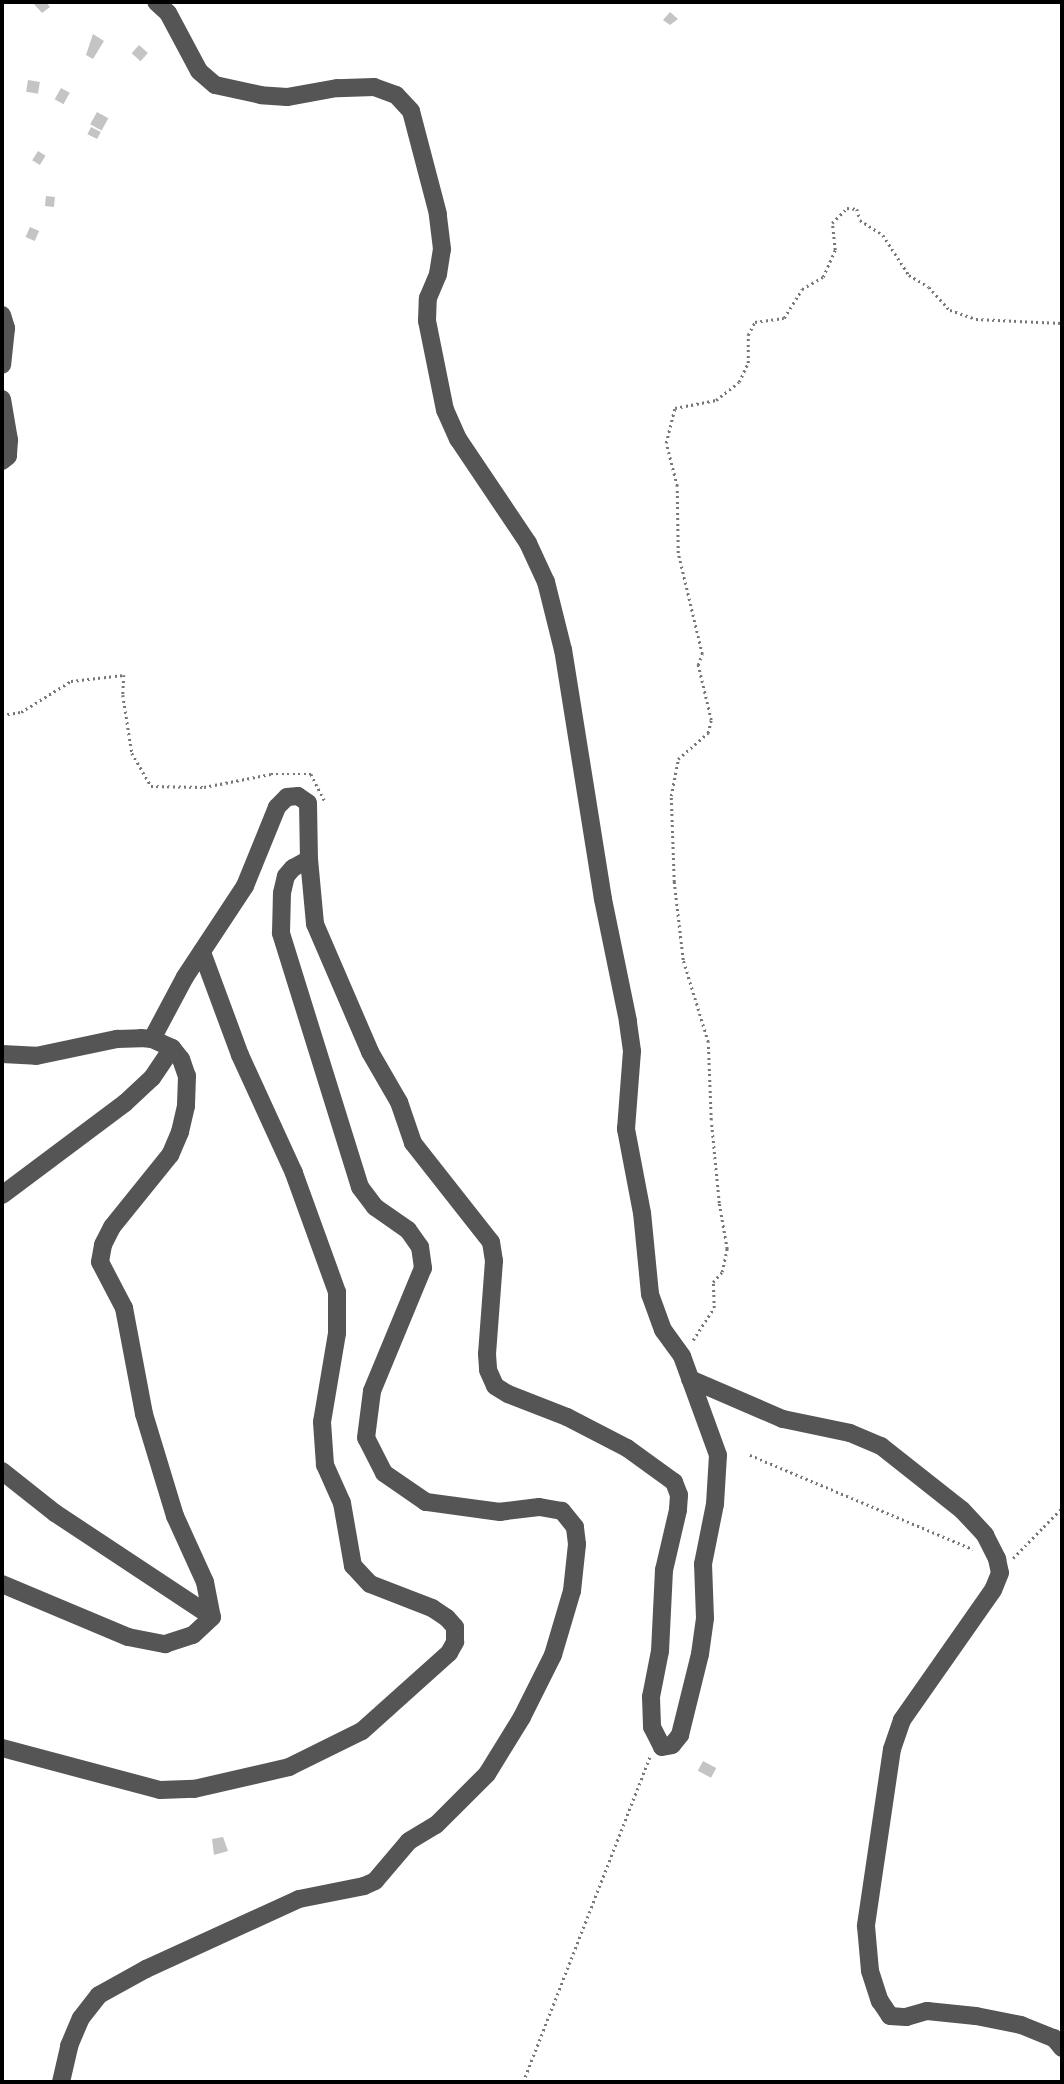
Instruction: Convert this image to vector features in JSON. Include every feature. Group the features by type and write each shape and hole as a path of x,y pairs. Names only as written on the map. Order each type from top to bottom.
{"street":[{"path":"152,1039 202,952 245,886 277,807 287,797 298,796 308,803 309,859 315,924 370,1052 399,1102 413,1143 491,1241 494,1261 487,1354 488,1370 495,1386 615,1441 674,1482 679,1495 678,1510 664,1570 660,1651 651,1697 656,1740 662,1747 672,1745 680,1735 700,1654 705,1618 703,1564 715,1504 718,1455 682,1356 663,1330 650,1294 642,1213 626,1129 632,1051 628,1021 603,900 563,650 546,582 528,543 458,439 445,410 427,321 428,298 438,274 442,249 438,214 411,111 396,95 374,87 337,88 287,97 261,95 215,85 199,71 168,13 156,2"},
{"path":"2,315 6,328 2,365"},
{"path":"2,399 9,440 8,456 2,461"},
{"path":"61,2082 69,2046 81,2018 99,1995 146,1969 299,1899 364,1886 375,1881 409,1841 436,1825 487,1774 522,1717 553,1656 572,1591 577,1544 575,1527 562,1511 538,1507 500,1512 426,1502 384,1473 366,1438 372,1391 423,1268 420,1247 408,1230 374,1207 360,1187 281,933 286,876 309,859"},
{"path":"2,1748 160,1790 194,1789 289,1767 362,1731 449,1653 455,1642 454,1627 447,1618 432,1608 370,1584 354,1566 342,1503 326,1465 322,1422 337,1333 337,1292 294,1173 240,1055 202,952"},
{"path":"2,1054 36,1056 117,1039 152,1039 172,1048 181,1059 187,1076 186,1106 180,1132 170,1155 111,1227 103,1245 100,1262 106,1280 124,1308 144,1414 175,1516 205,1582 212,1617"},
{"path":"2,1195 152,1079 172,1048"},
{"path":"690,1379 783,1419 850,1433 881,1446 962,1510 985,1535 998,1566 993,1590 902,1720 892,1749 866,1926 870,1970 880,2001 890,2016 906,2017 927,2011 976,2016 1021,2025 1054,2038 1062,2048"},
{"path":"2,1471 55,1513 212,1617"},
{"path":"2,1584 128,1637 164,1644 193,1635 212,1617"}],"path":[{"path":"682,1356 715,1308 713,1282 722,1272 727,1249 714,1148 708,1042 683,961 674,882 671,796 678,759 708,733 711,720 698,666 702,654 678,553 677,486 666,443 675,408 716,400 739,383 748,363 748,335 755,322 784,318 802,289 823,277 835,250 832,223 847,208 857,209 860,220 883,235 909,275 929,287 950,310 976,319 1062,323"},
{"path":"2,715 21,712 71,681 124,675 123,695 132,753 152,786 204,787 271,774 311,774 326,799 323,810"},
{"path":"750,1455 998,1566 1062,1508"},
{"path":"523,2082 656,1740"}],"building":[{"path":"46,2 50,7 42,13 34,4"},
{"path":"670,12 678,19 670,25 663,20"},
{"path":"93,34 104,41 93,59 86,55"},
{"path":"139,45 148,53 141,61 132,53"},
{"path":"28,80 40,82 38,94 26,92"},
{"path":"61,88 70,93 63,104 55,99"},
{"path":"97,112 108,118 102,131 90,124"},
{"path":"91,127 101,132 97,139 87,134"},
{"path":"38,151 46,156 40,165 32,160"},
{"path":"46,196 55,197 54,207 45,206"},
{"path":"30,227 39,231 35,241 26,237"},
{"path":"703,1761 716,1768 711,1778 698,1771"},
{"path":"223,1837 228,1851 214,1855 212,1839"}]}
